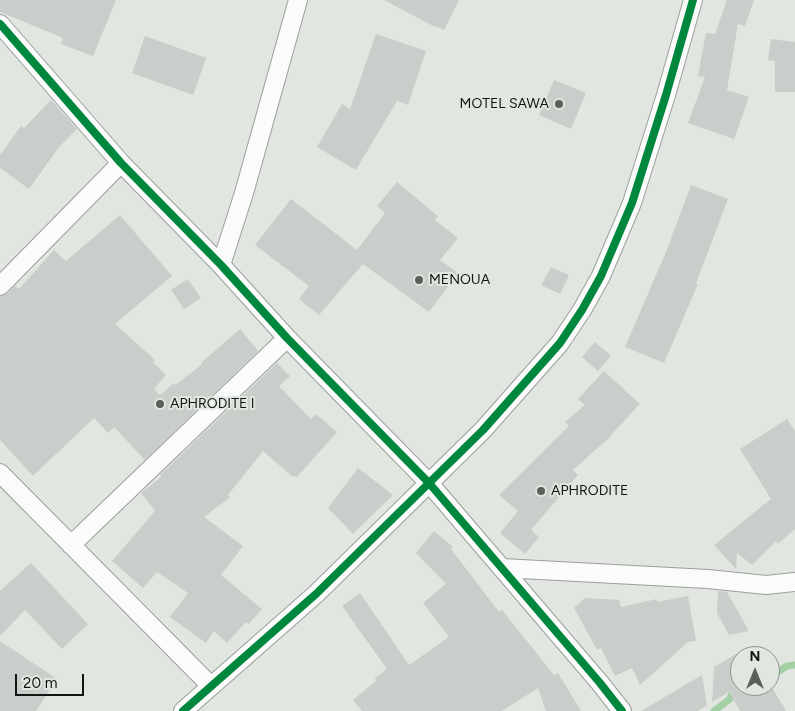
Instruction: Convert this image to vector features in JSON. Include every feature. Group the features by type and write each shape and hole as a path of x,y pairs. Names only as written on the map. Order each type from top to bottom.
{"street":[{"path":"221,265 244,192 298,0"},
{"path":"183,711 316,594 483,430 560,344 601,276 632,203 693,0"},
{"path":"0,24 121,163 221,265 287,338 429,483 622,711"},
{"path":"0,286 121,163"},
{"path":"71,545 287,338"},
{"path":"0,473 211,686"},
{"path":"502,568 766,585 795,582"}],"building":[{"path":"0,0 116,0 93,56 61,44 63,38 0,12"},
{"path":"384,0 459,0 444,30"},
{"path":"727,0 754,0 745,26 738,24 727,90 749,97 734,139 688,123 705,77 698,76 706,33 715,34"},
{"path":"376,34 426,51 408,105 397,101 356,170 317,147 342,104 350,109"},
{"path":"145,36 206,58 193,95 132,73"},
{"path":"771,39 795,42 795,92 775,92 775,61 768,60"},
{"path":"554,80 586,93 571,129 539,115"},
{"path":"51,100 77,129 59,147 29,189 0,168 0,155 21,126 24,128"},
{"path":"397,182 438,216 435,220 458,238 440,260 458,273 429,312 363,264 319,315 299,299 309,286 255,245 291,199 357,250 385,213 377,206"},
{"path":"691,185 728,199 696,283 698,284 664,363 625,347 666,252"},
{"path":"120,215 172,276 115,324 155,360 153,362 166,375 154,389 160,395 202,364 240,329 258,351 145,460 114,427 108,433 94,418 33,476 0,440 0,296 7,294 15,286 19,289 54,250 66,261"},
{"path":"551,267 569,275 560,294 541,285"},
{"path":"188,279 201,298 184,309 171,290"},
{"path":"595,342 611,356 598,371 582,357"},
{"path":"277,363 290,376 279,386 311,419 316,414 337,432 297,477 293,477 263,451 228,495 230,497 204,517 243,546 221,575 262,609 249,624 246,622 227,643 214,631 206,643 170,617 188,593 157,572 143,588 112,561 155,511 141,493 161,477 160,475"},
{"path":"604,371 640,404 611,436 573,470 578,475 531,530 539,537 525,554 500,533 518,511 499,495 569,426 565,422 585,405 578,399"},
{"path":"787,419 795,431 795,529 778,544 776,541 752,565 737,553 736,569 714,545 771,499 740,449"},
{"path":"358,468 393,495 353,534 328,508"},
{"path":"434,531 453,547 451,549 499,612 502,610 554,675 558,673 581,711 546,711 538,688 502,711 362,711 353,700 387,669 342,606 360,593 409,665 449,637 423,603 446,584 416,553"},
{"path":"31,563 88,624 62,649 25,610 0,636 0,591"},
{"path":"718,591 727,592 749,631 729,635 717,613"},
{"path":"688,596 696,641 688,642 640,685 632,668 615,676 601,648 597,650 574,608 585,598 619,600 621,607 657,599 657,602"},
{"path":"0,641 57,679 36,711 0,711"},
{"path":"730,658 730,694 729,692 712,702 714,667"},
{"path":"702,675 707,705 698,711 641,711"},
{"path":"731,696 777,696 786,711 740,711"}],"waterway":[{"path":"780,670 787,666 795,665"},
{"path":"714,711 730,699 731,696"}],"cycle path":[{"path":"183,711 316,594 483,430 560,343 582,310 601,276 632,203 693,0"},
{"path":"0,24 121,163 221,265 287,338 429,483 622,711"}],"place":[{"name":"MOTEL SAWA","path":"559,104"},
{"name":"MENOUA","path":"419,280"},
{"name":"APHRODITE I","path":"160,404"},
{"name":"APHRODITE","path":"541,491"}]}
